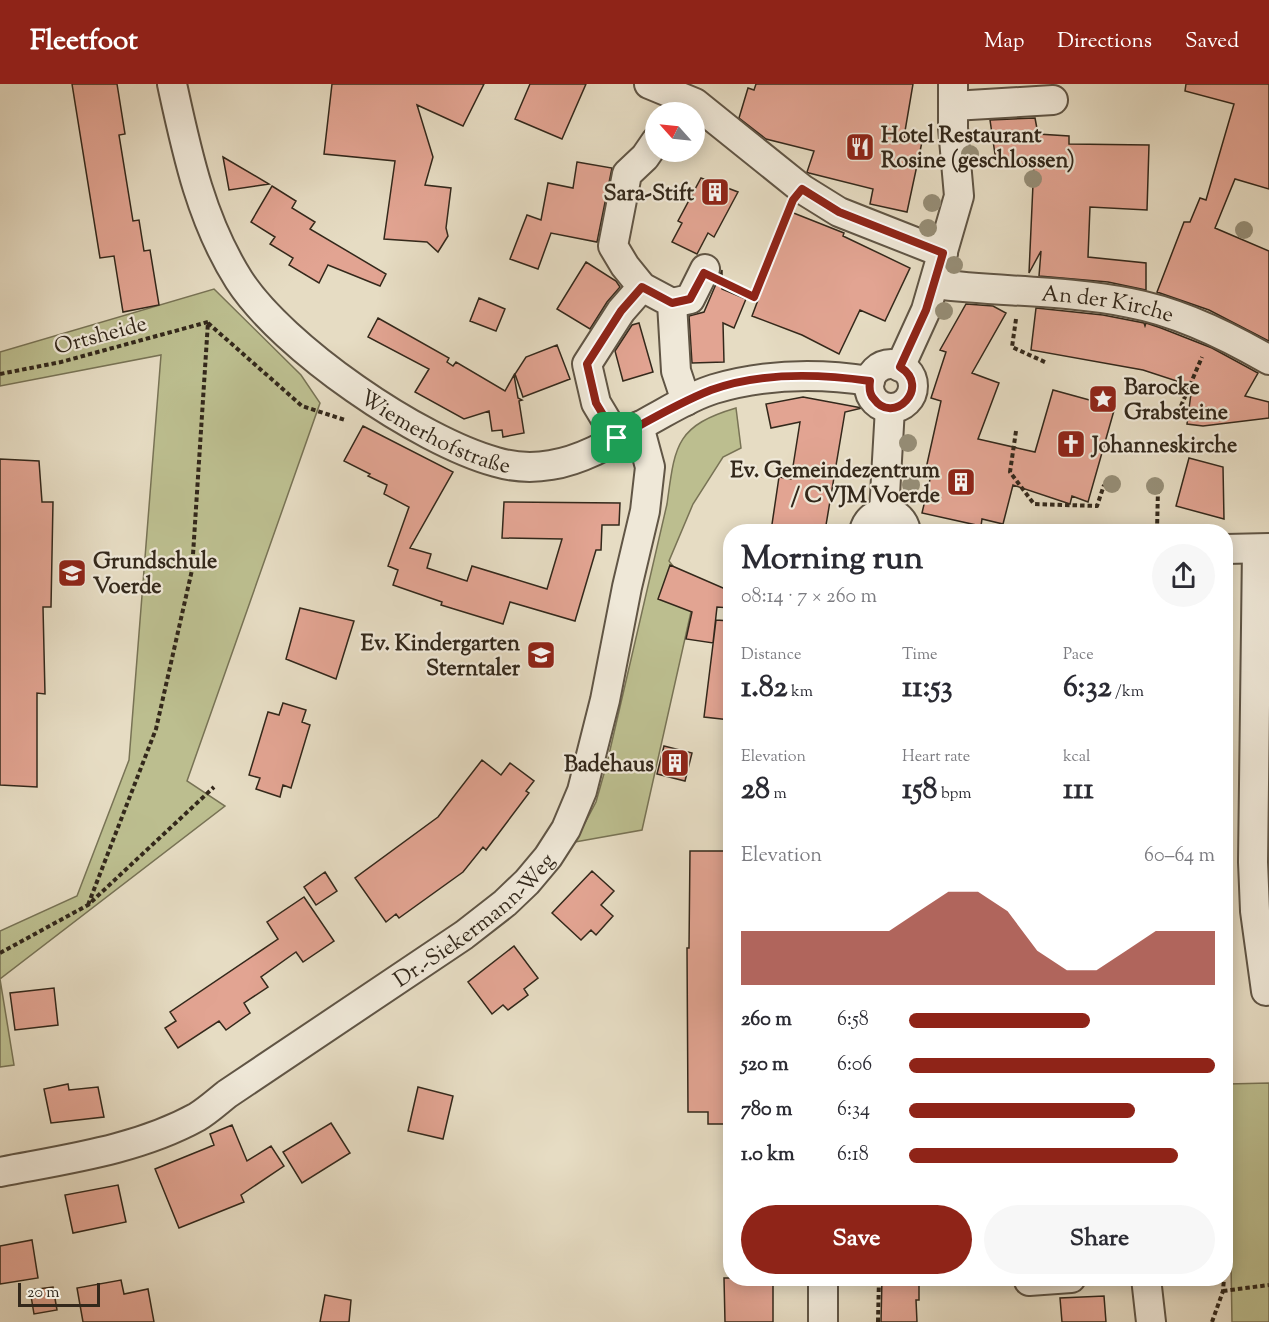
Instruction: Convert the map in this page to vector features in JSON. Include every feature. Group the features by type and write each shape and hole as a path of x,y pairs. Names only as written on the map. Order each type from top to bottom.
{"street":[{"name":"Wiemerhofstraße","path":"172,84 197,189 222,250 240,281 272,320 339,377 407,421 445,441 496,462 512,466 552,465 586,456 686,401 713,389 766,378 837,376 870,381"},
{"path":"649,84 695,104 802,189 839,212 943,253"},
{"path":"900,367 926,310 959,196 953,95 1053,100"},
{"path":"645,157 627,174 613,246 642,287 672,303 690,299 704,271"},
{"name":"An der Kirche","path":"934,284 1130,303 1172,314 1234,340 1269,360"},
{"name":"Dr.-Siekermann-Weg","path":"0,1172 89,1155 146,1139 197,1116 464,935 528,882 548,857 566,829 582,791 605,700 627,587 645,511 650,467 628,432 596,403 587,364 621,311 642,287"},
{"path":"672,303 676,371 686,401"},
{"path":"882,366 900,367 911,378 912,393 905,403 898,407 890,408 881,405 874,399 870,390 872,375 882,366"},
{"path":"890,408 874,522 895,514 903,524"},
{"path":"1233,549 1263,548 1253,862 1255,911 1266,991"},
{"path":"823,1286 823,1322"},
{"path":"1147,1286 1151,1322"}],"path":[{"path":"704,271 754,297 793,200 802,189"},
{"path":"1019,291 1012,347 1047,363"},
{"path":"208,322 302,406 345,420"},
{"path":"88,904 156,729 192,570 208,322"},
{"name":"Ortsheide","path":"0,374 61,362 208,322"},
{"path":"1181,406 1203,353"},
{"path":"1016,431 1010,472 1034,504 1097,506 1104,485"},
{"path":"1157,524 1158,489"},
{"path":"0,953 88,904 214,787"},
{"path":"1223,1291 1269,1285"},
{"path":"878,1322 879,1286"},
{"path":"1212,1322 1223,1286"}],"green space":[{"path":"214,289 301,375 320,403 187,781 225,806 0,979 0,931 77,896 129,760 161,355 0,386 0,352"},
{"path":"736,408 741,448 723,457 693,504 669,561 695,594 642,830 575,842 596,802 607,763 667,504 676,453 689,431 701,422"},
{"path":"0,979 14,1065 0,1067"},
{"path":"1269,1083 1269,1322 1232,1322 1233,1084"}],"building":[{"path":"72,84 117,84 125,134 119,135 133,221 139,220 144,251 150,250 159,305 123,312 114,256 100,258"},
{"path":"332,84 484,84 463,126 417,105 433,157 425,185 451,188 446,228 448,236 438,252 427,242 384,239 395,161 324,154"},
{"path":"530,84 586,84 562,139 515,119"},
{"name":"Hotel Restaurant Rosine (geschlossen)","path":"756,84 913,84 904,137 922,142 907,212 870,204 873,189 807,172 814,151 766,139 739,118 748,88 754,90"},
{"path":"1186,84 1269,84 1269,189 1235,179 1215,228 1269,251 1269,341 1209,310 1157,292 1184,222 1190,222 1200,198 1206,200 1234,104 1185,91"},
{"path":"1035,118 1038,134 1069,136 1069,144 1149,145 1147,210 1090,207 1088,257 1146,263 1146,290 1108,282 1039,276 1041,251 1029,273 1034,162 997,168 990,120"},
{"path":"223,157 269,184 229,190"},
{"path":"577,162 612,168 597,242 551,233 538,269 510,259 527,215 541,220 548,183 573,188"},
{"name":"Sara-Stift","path":"701,178 738,192 714,237 708,233 697,254 672,242 682,223 678,221"},
{"path":"272,186 296,201 292,208 315,222 310,229 386,274 380,286 328,265 319,283 289,265 293,258 270,244 275,237 251,222"},
{"path":"791,212 844,233 843,236 910,268 885,321 860,310 839,354 802,335 752,316"},
{"path":"586,262 616,281 620,287 607,302 590,329 557,309"},
{"path":"722,270 722,289 746,299 734,328 723,323 724,362 692,363 689,316 704,312"},
{"path":"479,298 505,309 496,331 470,321"},
{"path":"966,304 993,306 1006,313 972,373 999,383 978,439 1035,452 1053,390 1115,407 1088,502 1072,496 1070,504 1013,485 1003,524 982,519 981,524 972,524 922,513 931,475 925,473 941,401 931,398 946,352 940,350"},
{"path":"1036,308 1103,315 1144,323 1145,326 1146,323 1212,348 1258,373 1245,396 1269,402 1269,418 1203,426 1187,424 1192,386 1143,370 1031,350"},
{"path":"378,318 449,358 447,362 453,366 456,362 505,391 514,375 518,398 522,400 519,401 524,433 503,437 502,430 492,431 489,411 464,419 415,392 429,369 368,337"},
{"path":"639,323 653,372 623,381 615,351 632,325"},
{"path":"557,345 570,379 523,397 515,374 526,357"},
{"path":"803,397 862,408 845,412 826,524 772,524 779,477 791,479 800,422 771,428 766,404"},
{"path":"363,426 453,472 410,548 431,554 427,568 467,581 472,566 547,589 562,539 502,538 504,502 620,503 619,525 602,525 601,550 596,550 575,621 510,602 503,624 441,605 442,602 393,585 398,570 388,566 409,507 384,494 387,485 344,461"},
{"path":"1189,458 1223,467 1224,519 1176,506"},
{"name":"Grundschule Voerde","path":"0,459 39,461 42,502 53,502 51,607 43,607 45,694 37,693 37,787 0,785"},
{"path":"670,565 723,588 723,607 717,607 713,643 686,639 692,612 658,599"},
{"path":"300,608 354,621 336,679 286,659"},
{"path":"716,620 723,620 723,719 704,717"},
{"path":"283,703 306,710 302,722 310,725 291,788 283,785 280,797 256,789 260,778 249,775 268,712 279,715"},
{"name":"Badehaus","path":"664,746 692,753 685,781 657,774"},
{"path":"482,760 501,775 510,763 534,781 526,791 529,793 486,850 483,847 463,872 399,918 396,914 386,922 355,878 438,817"},
{"path":"690,851 723,851 723,1124 708,1124 708,1112 688,1112 687,948 689,948"},
{"path":"592,871 614,891 601,905 613,916 596,935 591,930 581,940 552,913"},
{"path":"325,872 337,891 316,905 304,887"},
{"path":"304,897 334,941 303,962 296,952 261,977 268,987 244,1003 250,1013 226,1030 219,1021 178,1048 165,1028 176,1021 170,1012 278,939 267,922"},
{"path":"514,946 538,978 524,989 528,995 508,1010 503,1005 492,1014 468,982"},
{"path":"54,988 58,1025 15,1030 10,993"},
{"path":"68,1084 69,1090 98,1087 104,1117 51,1123 44,1089"},
{"path":"418,1087 453,1096 443,1139 408,1131"},
{"path":"331,1123 350,1153 302,1183 283,1152"},
{"path":"232,1125 247,1161 271,1146 284,1166 241,1195 244,1202 179,1228 155,1169 214,1145 210,1134"},
{"path":"118,1185 126,1222 73,1233 65,1195"},
{"path":"32,1240 38,1278 0,1284 0,1246"},
{"path":"121,1280 124,1294 148,1289 154,1322 83,1322 77,1288"},
{"path":"724,1286 773,1286 773,1322 725,1322"},
{"path":"882,1286 919,1286 919,1300 916,1300 917,1322 881,1322"},
{"path":"53,1287 57,1310 34,1314 30,1290"},
{"path":"325,1295 351,1300 349,1322 320,1322"},
{"path":"1104,1296 1106,1322 1062,1322 1060,1298"}],"place":[{"name":"Hotel Restaurant Rosine (geschlossen)","path":"860,147"},
{"name":"Sara-Stift","path":"715,192"},
{"name":"Barocke Grabsteine","path":"1103,399"},
{"name":"Johanneskirche","path":"1071,444"},
{"name":"Ev. Gemeindezentrum / CVJM Voerde","path":"961,482"},
{"name":"Grundschule Voerde","path":"72,573"},
{"name":"Ev. Kindergarten Sterntaler","path":"541,655"},
{"name":"Badehaus","path":"675,763"}],"route":[{"path":"802,189 839,212 943,253 926,310 900,367 911,378 912,393 905,403 898,407 890,408 876,403 871,395 870,381 837,376 766,378 713,389 617,438 596,403 587,364 621,311 642,287 672,303 690,299 704,273 754,297 793,200 802,189"}]}
